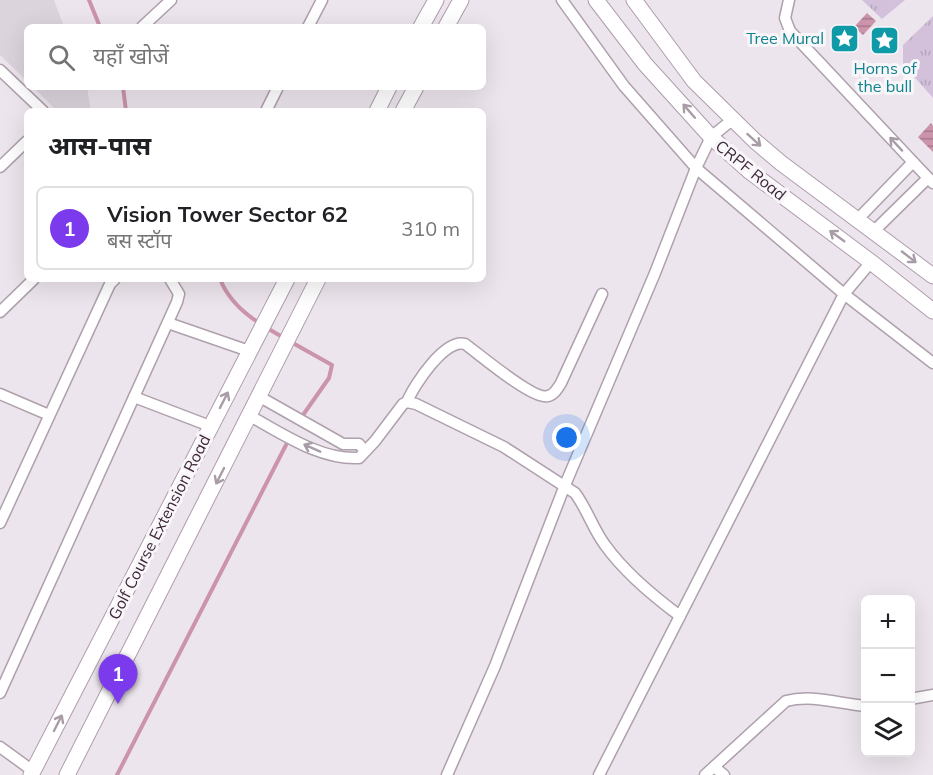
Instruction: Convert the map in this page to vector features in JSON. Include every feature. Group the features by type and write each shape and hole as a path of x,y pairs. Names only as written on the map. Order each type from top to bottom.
{"main road":[{"name":"CRPF Road","path":"596,0 645,64 711,137 749,171 933,311"},
{"path":"634,0 694,81 732,120 781,164 933,276"},
{"path":"423,24 433,2"},
{"path":"448,24 461,3"},
{"path":"378,108 388,90"},
{"path":"405,108 414,90"},
{"name":"Golf Course Extension Road","path":"32,773 285,282"},
{"name":"Golf Course Extension Road","path":"67,775 316,282"}],"street":[{"path":"145,24 171,0"},
{"path":"310,24 322,0"},
{"path":"562,0 624,86 696,168 844,294 933,363"},
{"path":"789,0 786,18 790,31 931,180 874,231"},
{"path":"0,70 40,108"},
{"path":"268,108 276,90"},
{"path":"447,775 495,666 565,485 655,273 696,168 711,137 732,120"},
{"path":"0,167 24,144"},
{"path":"858,219 913,162"},
{"path":"599,775 844,294 871,262"},
{"path":"0,312 31,282"},
{"path":"0,523 112,282"},
{"path":"0,693 177,302 179,294 172,282"},
{"path":"250,416 324,453 343,459 359,458 375,441 399,408 407,402 420,378 448,349 459,342 465,344 527,390 547,397 554,393 561,383 602,294"},
{"path":"168,323 249,351"},
{"path":"0,394 49,416"},
{"path":"134,397 210,426"},
{"path":"260,397 334,440 343,444 359,444 365,451"},
{"path":"407,402 416,404 504,447 565,485 582,502 598,534 619,562 680,616"},
{"path":"915,698 933,695"},
{"path":"710,771 786,701 798,698 861,705"},
{"path":"0,747 32,773"},
{"path":"710,771 724,775"}],"shaded area":[{"path":"0,0 54,0 63,24 24,24 24,78 0,55"},
{"path":"867,13 876,21 863,35 854,27"},
{"path":"36,90 88,90 90,108 54,108"},
{"path":"931,123 933,126 933,152 918,137"}],"green space":[{"path":"862,0 905,0 882,19"},
{"path":"933,16 933,98 903,64 903,45"}],"waterway":[{"path":"89,0 99,24"},
{"path":"123,90 126,108"},
{"path":"222,282 237,305 261,324"},
{"path":"267,328 284,338"},
{"path":"291,342 332,365 329,378 303,415"},
{"path":"117,775 286,445"}],"place":[{"name":"Tree Mural","path":"845,38"},
{"name":"Horns of the bull","path":"885,40"},
{"name":"Vision Tower Sector 62","path":"118,704"}]}
